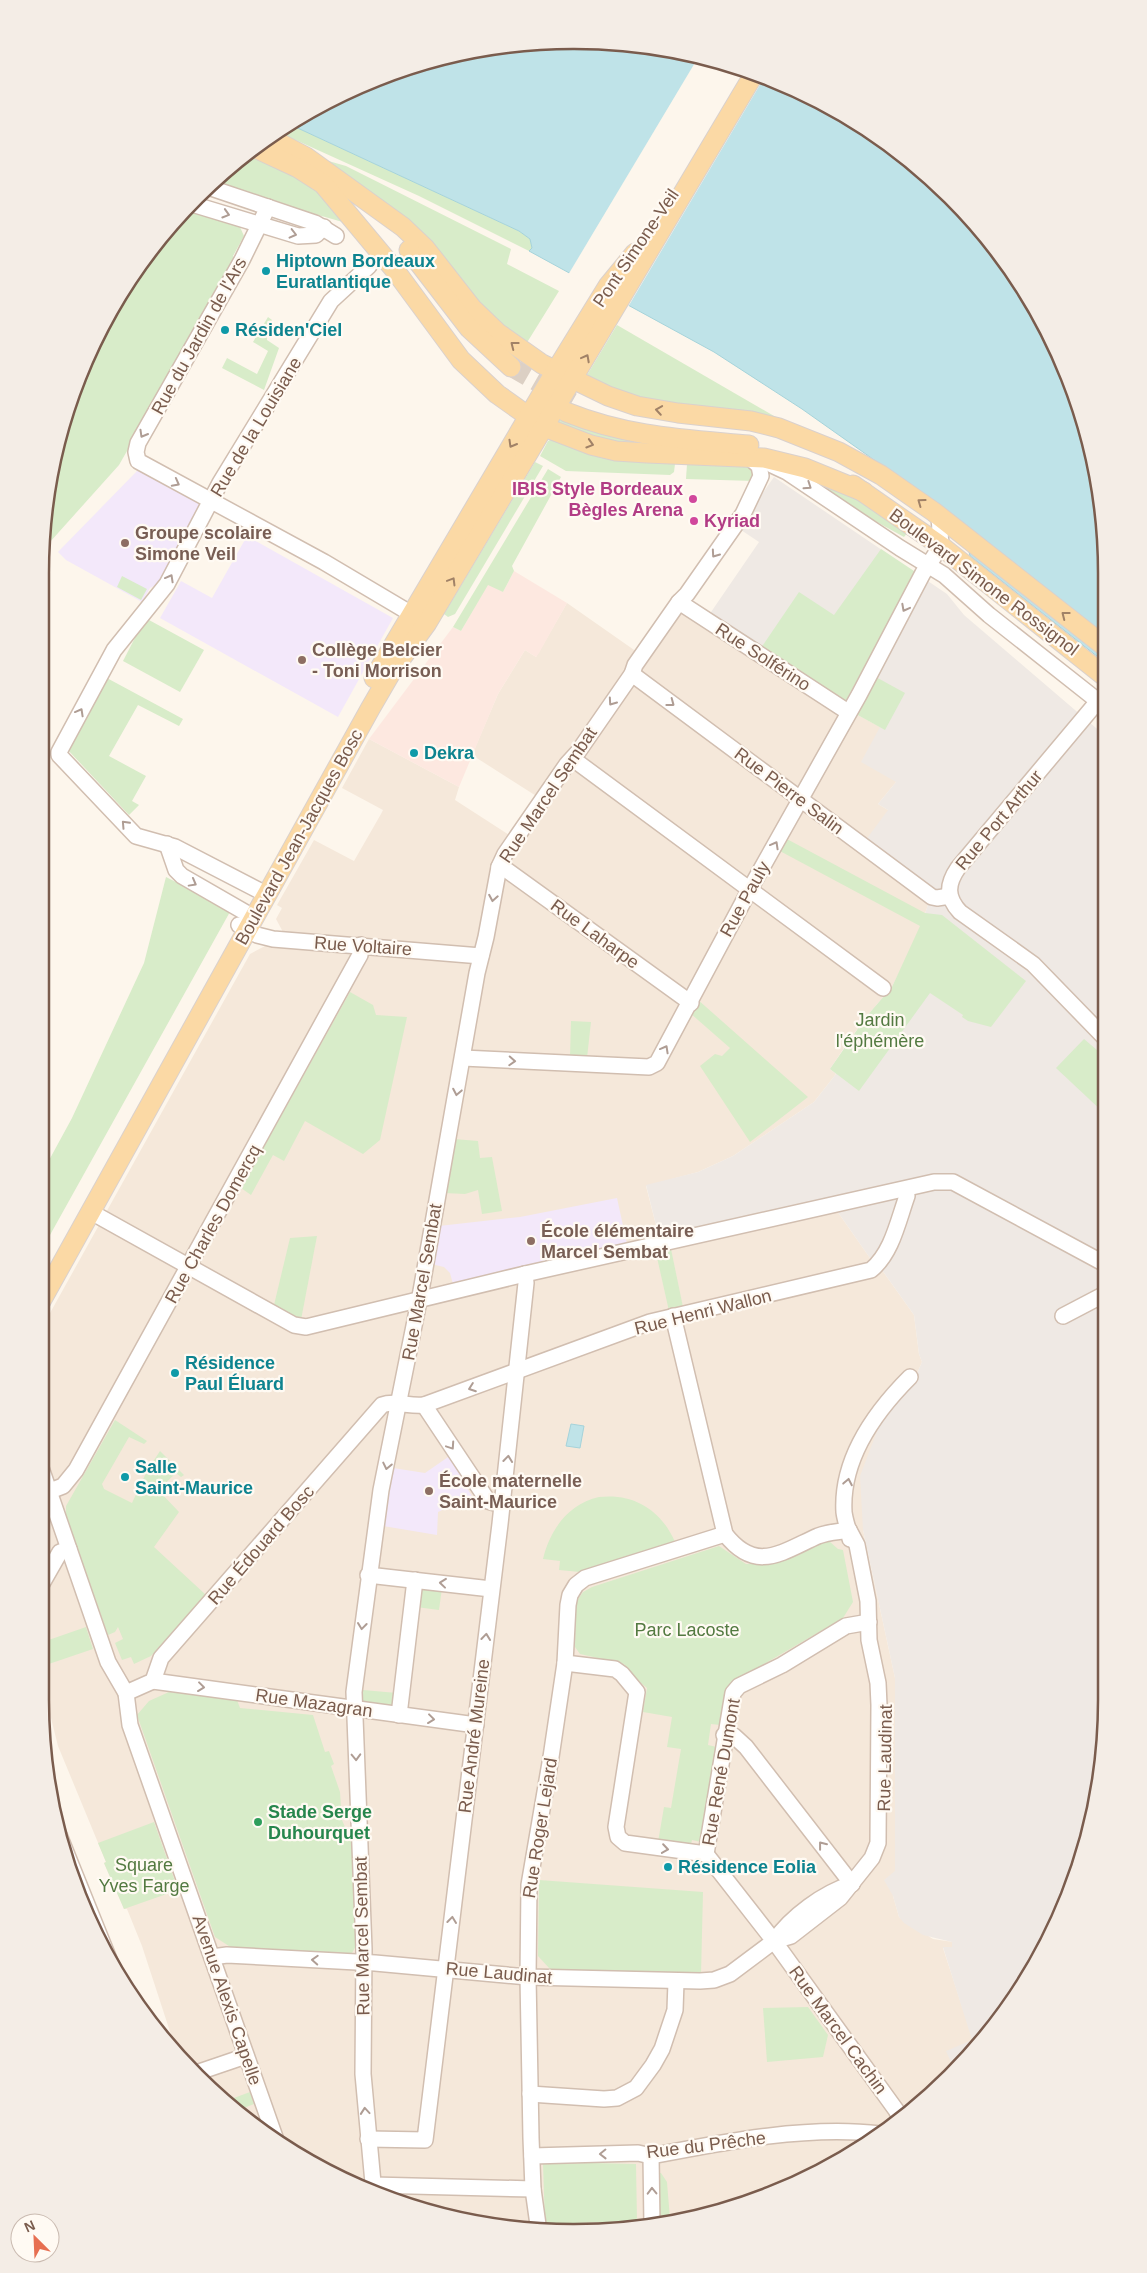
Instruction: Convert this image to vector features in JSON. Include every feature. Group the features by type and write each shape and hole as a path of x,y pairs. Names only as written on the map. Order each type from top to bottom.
{"main road":[{"name":"Pont Simone-Veil","path":"572,381 608,286 649,236 744,78"},
{"name":"Pont Simone-Veil","path":"554,372 591,330 750,80"},
{"path":"276,141 306,157 413,236 472,308 498,333 522,352 554,372 608,396 654,410 732,418 779,428 839,452 902,489"},
{"path":"262,151 311,175 328,190 394,269 461,360 497,394 545,426 591,445 616,451 777,460 805,468 864,492"},
{"path":"331,175 357,202 406,246 469,328 508,373 460,337 386,247 344,209"},
{"name":"Boulevard Jean-Jacques Bosc","path":"49,1270 83,1216 101,1173 392,671 528,416 554,372"},
{"name":"Boulevard Jean-Jacques Bosc","path":"49,1286 83,1216 247,921 258,890 420,618 545,426 572,381"},
{"path":"864,492 815,463 775,450 750,445 650,436 597,424 569,407 651,424 732,429 768,436 821,454 877,480 902,489"},
{"name":"Boulevard Simone Rossignol","path":"902,489 1098,641"},
{"name":"Boulevard Simone Rossignol","path":"864,492 941,546 1098,671"}],"street":[{"path":"216,190 324,227 336,236"},
{"path":"198,206 298,236 316,235 324,227"},
{"name":"Rue du Jardin de l'Ars","path":"212,502 140,464 136,452 138,443 260,225 268,207"},
{"name":"Rue de la Louisiane","path":"258,890 167,844 136,836 59,755 59,752 114,650 159,595 212,502 220,484 331,302 369,266"},
{"path":"749,457 787,472 944,575 988,615 1098,701"},
{"name":"Rue Marcel Sembat","path":"373,2184 363,2074 364,1962 354,1709 368,1575 382,1490 499,867 505,854 632,674 635,665 743,514 761,476 759,466 749,457"},
{"path":"212,502 324,562 420,618"},
{"path":"832,502 866,518 917,549 930,552 950,540 966,538"},
{"path":"939,516 941,546"},
{"name":"Rue Pauly","path":"463,1058 649,1068 657,1063 750,889 867,681 928,565 941,546"},
{"name":"Rue Solférino","path":"679,602 848,712"},
{"name":"Rue Pierre Salin","path":"632,674 932,897 950,896"},
{"name":"Rue Port Arthur","path":"950,896 949,885 958,868 1098,705"},
{"path":"573,758 883,988"},
{"path":"167,844 176,870 182,876 247,921"},
{"name":"Rue Laharpe","path":"499,867 508,871 690,1003"},
{"path":"950,896 953,904 960,912 1032,964 1098,1031"},
{"name":"Rue Voltaire","path":"247,921 257,935 273,939 481,956"},
{"name":"Rue Charles Domercq","path":"50,1491 63,1486 76,1470 360,955 361,945"},
{"path":"83,1216 190,1266 294,1325 306,1327 525,1274 934,1182 953,1182 1098,1261"},
{"name":"Rue Henri Wallon","path":"424,1406 650,1322 871,1270 886,1253 907,1196 906,1189"},
{"name":"Rue André Mureine","path":"368,2139 425,2140 518,1372 526,1283 525,1274"},
{"path":"1063,1316 1098,1298"},
{"path":"673,1316 725,1534 734,1546 747,1554 762,1557 796,1548 820,1536 849,1530"},
{"name":"Rue Laudinat","path":"212,1957 227,1955 364,1962 528,1977 676,1982 714,1980 730,1974 774,1941 791,1936 840,1898 852,1884 866,1875 878,1860 884,1843 886,1704 876,1638 862,1602 849,1530 844,1514 844,1504 854,1459 878,1412 910,1377"},
{"name":"Rue Édouard Bosc","path":"153,1681 161,1658 372,1418 376,1410 389,1402 398,1411 424,1406"},
{"path":"424,1406 488,1501 502,1505"},
{"name":"Avenue Alexis Capelle","path":"50,1491 108,1662 126,1693 130,1725 272,2129"},
{"name":"Rue Roger Lejard","path":"538,2223 533,2189 530,2094 529,1885 565,1663 570,1595 580,1581 725,1534"},
{"path":"49,1571 60,1552 69,1549"},
{"path":"368,1575 491,1589"},
{"path":"399,1715 415,1580"},
{"name":"Rue René Dumont","path":"706,1854 724,1735 733,1693 739,1686 782,1665 846,1626 869,1622"},
{"path":"565,1663 616,1669 637,1692 616,1827 618,1837 625,1843 706,1854"},
{"path":"126,1693 153,1681"},
{"name":"Rue Mazagran","path":"153,1681 476,1725"},
{"path":"724,1735 734,1736 746,1747 852,1884"},
{"name":"Rue Marcel Cachin","path":"706,1854 774,1941 897,2112"},
{"path":"530,2094 604,2099 616,2098 636,2088 662,2049 676,2010 676,1982"},
{"path":"202,2071 246,2056"},
{"name":"Rue du Prêche","path":"532,2156 638,2153 651,2156 813,2131 869,2133"},
{"path":"651,2156 652,2218"},
{"path":"389,2190 533,2189"}],"shaded area":[{"name":"Groupe scolaire Simone Veil","path":"138,470 194,495 201,504 162,582 150,588 142,602 66,560 58,552"},
{"path":"774,477 947,594 964,615 1098,730 1098,1700 1094,1768 1088,1802 1070,1868 1044,1932 1010,1991 990,2019 968,2045 952,2064 946,2051 972,2040 943,1947 952,1947 952,1942 923,1935 904,1923 899,1917 893,1896 884,1880 895,1871 895,1678 863,1530 860,1476 882,1418 914,1380 922,1362 919,1354 914,1315 882,1270 872,1261 828,1198 659,1237 646,1185 698,1172 733,1156 814,1102 836,1074 830,1069 866,1017 892,987 916,939 928,905 930,888 865,841 888,810 878,804 896,782 861,762 880,727 709,615 759,542 738,528"},
{"name":"Collège Belcier - Toni Morrison","path":"247,536 393,618 338,717 160,618 181,581 212,598"},
{"path":"514,571 567,603 536,657 525,650 498,694 459,787 369,739 453,627 461,631 488,584 503,592"},
{"path":"567,603 647,659 681,611 837,714 854,713 880,727 896,782 878,804 888,810 930,888 928,905 916,939 892,987 866,1017 848,1042 830,1069 836,1074 814,1102 733,1156 698,1172 646,1186 659,1237 828,1198 872,1261 882,1270 914,1315 919,1354 922,1362 914,1380 863,1530 895,1678 895,1871 893,1896 899,1917 933,1939 953,1942 952,1947 943,1948 973,2039 945,2071 893,2116 836,2154 806,2170 742,2196 709,2206 642,2220 608,2223 539,2223 505,2220 471,2214 405,2196 381,2187 380,2181 369,2182 311,2154 254,2116 202,2071 171,2036 142,1946 127,1909 124,1909 104,1863 106,1862 58,1746 49,1711 49,1315 250,954 265,946 283,932 276,919 282,908 277,905 314,840 354,861 381,814 383,810 342,788 369,739 459,787 455,800 514,838 541,799 472,755 498,694 525,650 536,657"},
{"name":"École élémentaire Marcel Sembat","path":"617,1198 627,1244 453,1284 450,1273 444,1267 431,1264 439,1226 520,1217"},
{"name":"École maternelle Saint-Maurice","path":"451,1455 467,1480 465,1485 472,1496 438,1512 437,1535 383,1526 393,1468 425,1473"}],"green space":[{"path":"297,128 519,231 530,239 532,248 529,251 419,196 285,135"},
{"path":"253,158 317,187 346,223 273,202 222,184"},
{"path":"318,158 346,166 511,249 507,264 559,291 523,349"},
{"path":"194,211 240,227 244,236 233,256 236,260 119,465 50,542 53,505 67,438 89,373 119,311 157,254"},
{"path":"268,317 272,320 267,332 267,340 279,348 264,390 222,368 227,358 257,374 268,351 253,342"},
{"path":"617,325 793,427 669,406 584,380"},
{"path":"561,417 724,446 623,446 556,425"},
{"path":"556,437 675,464 674,472 670,475 566,471 540,456 548,441"},
{"path":"689,460 752,463 754,481 686,479"},
{"path":"535,462 543,466 455,614 448,617 444,614"},
{"path":"548,469 561,477 512,566 514,571 503,592 488,585 461,631 453,627"},
{"path":"807,476 828,479 908,532 904,537 866,516"},
{"path":"881,549 914,571 915,574 844,704 761,648 799,592 834,615"},
{"path":"122,576 147,589 141,600 117,587"},
{"path":"149,620 204,650 180,692 123,661 138,632"},
{"path":"874,676 905,693 885,730 854,713"},
{"path":"105,677 183,719 179,726 138,705 109,756 146,776 132,801 139,805 129,815 67,749"},
{"name":"Jardin l'éphémère","path":"785,838 925,913 942,915 1026,981 991,1027 968,1021 962,1017 963,1015 930,993 859,1091 830,1069 866,1017 892,987 920,926 778,850"},
{"path":"166,877 231,910 49,1237 49,1160 72,1118 144,963"},
{"path":"350,992 373,1005 376,1015 407,1017 380,1140 363,1154 305,1121 284,1161 273,1155 251,1195 241,1188"},
{"path":"697,999 808,1097 750,1142 700,1066 715,1054 722,1056 730,1048 690,1013"},
{"path":"571,1021 591,1022 587,1058 570,1057"},
{"path":"1084,1039 1098,1051 1098,1107 1056,1068"},
{"path":"454,1139 478,1141 480,1158 492,1157 502,1211 482,1214 478,1190 465,1194 444,1193"},
{"path":"317,1236 300,1320 274,1305 290,1238"},
{"path":"671,1249 683,1307 669,1311 656,1253"},
{"path":"115,1420 147,1441 144,1444 129,1437 102,1484 104,1489 132,1503 147,1471 160,1451 184,1475 181,1477 176,1473 158,1490 179,1512 154,1547 206,1595 151,1656 134,1664 131,1657 122,1660 115,1643 123,1639 118,1627 115,1632 108,1635 66,1515 66,1506"},
{"path":"612,1496 624,1498 645,1506 662,1521 675,1542 580,1572 559,1570 560,1561 543,1559 550,1538 562,1520 578,1506 588,1500"},
{"name":"Parc Lacoste","path":"829,1541 838,1549 843,1550 853,1602 843,1618 740,1678 720,1725 711,1724 708,1745 717,1747 701,1842 692,1840 690,1848 658,1842 664,1807 671,1808 681,1749 667,1747 672,1717 643,1712 647,1688 633,1676 624,1664 580,1654 575,1647 576,1602 583,1592 592,1587 719,1546 746,1564 772,1563 799,1555 817,1544"},
{"path":"419,1585 442,1588 439,1610 416,1607"},
{"path":"86,1627 93,1649 49,1664 49,1640"},
{"path":"363,1690 397,1693 396,1706 366,1706 363,1702"},
{"name":"Stade Serge Duhourquet","path":"169,1692 237,1700 240,1708 313,1715 325,1752 329,1751 334,1764 331,1766 340,1792 342,1820 345,1827 352,1831 356,1946 352,1953 347,1955 232,1948 215,1937 137,1715 149,1701"},
{"name":"Square Yves Farge","path":"154,1822 178,1890 124,1909 104,1863 106,1862 98,1843"},
{"path":"539,1880 703,1892 701,1975 550,1969 538,1956"},
{"path":"808,2007 828,2035 823,2057 767,2062 763,2008"},
{"path":"250,2092 254,2104 244,2108 233,2098"},
{"path":"543,2164 636,2164 637,2220 545,2223"},
{"path":"655,2173 661,2173 667,2182 670,2215 657,2217"}],"water":[{"path":"539,50 608,50 676,59 742,77 774,89 836,119 893,157 945,202 990,254 1028,311 1058,373 1080,438 1094,505 1098,574 1098,657 970,556 962,522 802,409 714,352 529,251 532,248 530,239 519,231 297,128 341,103 373,89 438,67 505,53"},
{"path":"571,1424 584,1426 580,1448 566,1446"}],"pier":[{"path":"695,63 760,84 628,307 568,275"}],"tunnel":[{"path":"511,367 572,402"}],"place":[{"name":"Hiptown Bordeaux Euratlantique","path":"266,271"},
{"name":"Résiden'Ciel","path":"225,330"},
{"name":"IBIS Style Bordeaux Bègles Arena","path":"693,499"},
{"name":"Kyriad","path":"694,521"},
{"name":"Groupe scolaire Simone Veil","path":"125,543"},
{"name":"Collège Belcier - Toni Morrison","path":"302,660"},
{"name":"Dekra","path":"414,753"},
{"name":"École élémentaire Marcel Sembat","path":"531,1241"},
{"name":"Résidence Paul Éluard","path":"175,1373"},
{"name":"Salle Saint-Maurice","path":"125,1477"},
{"name":"École maternelle Saint-Maurice","path":"429,1491"},
{"name":"Stade Serge Duhourquet","path":"258,1822"},
{"name":"Résidence Eolia","path":"668,1867"}]}
